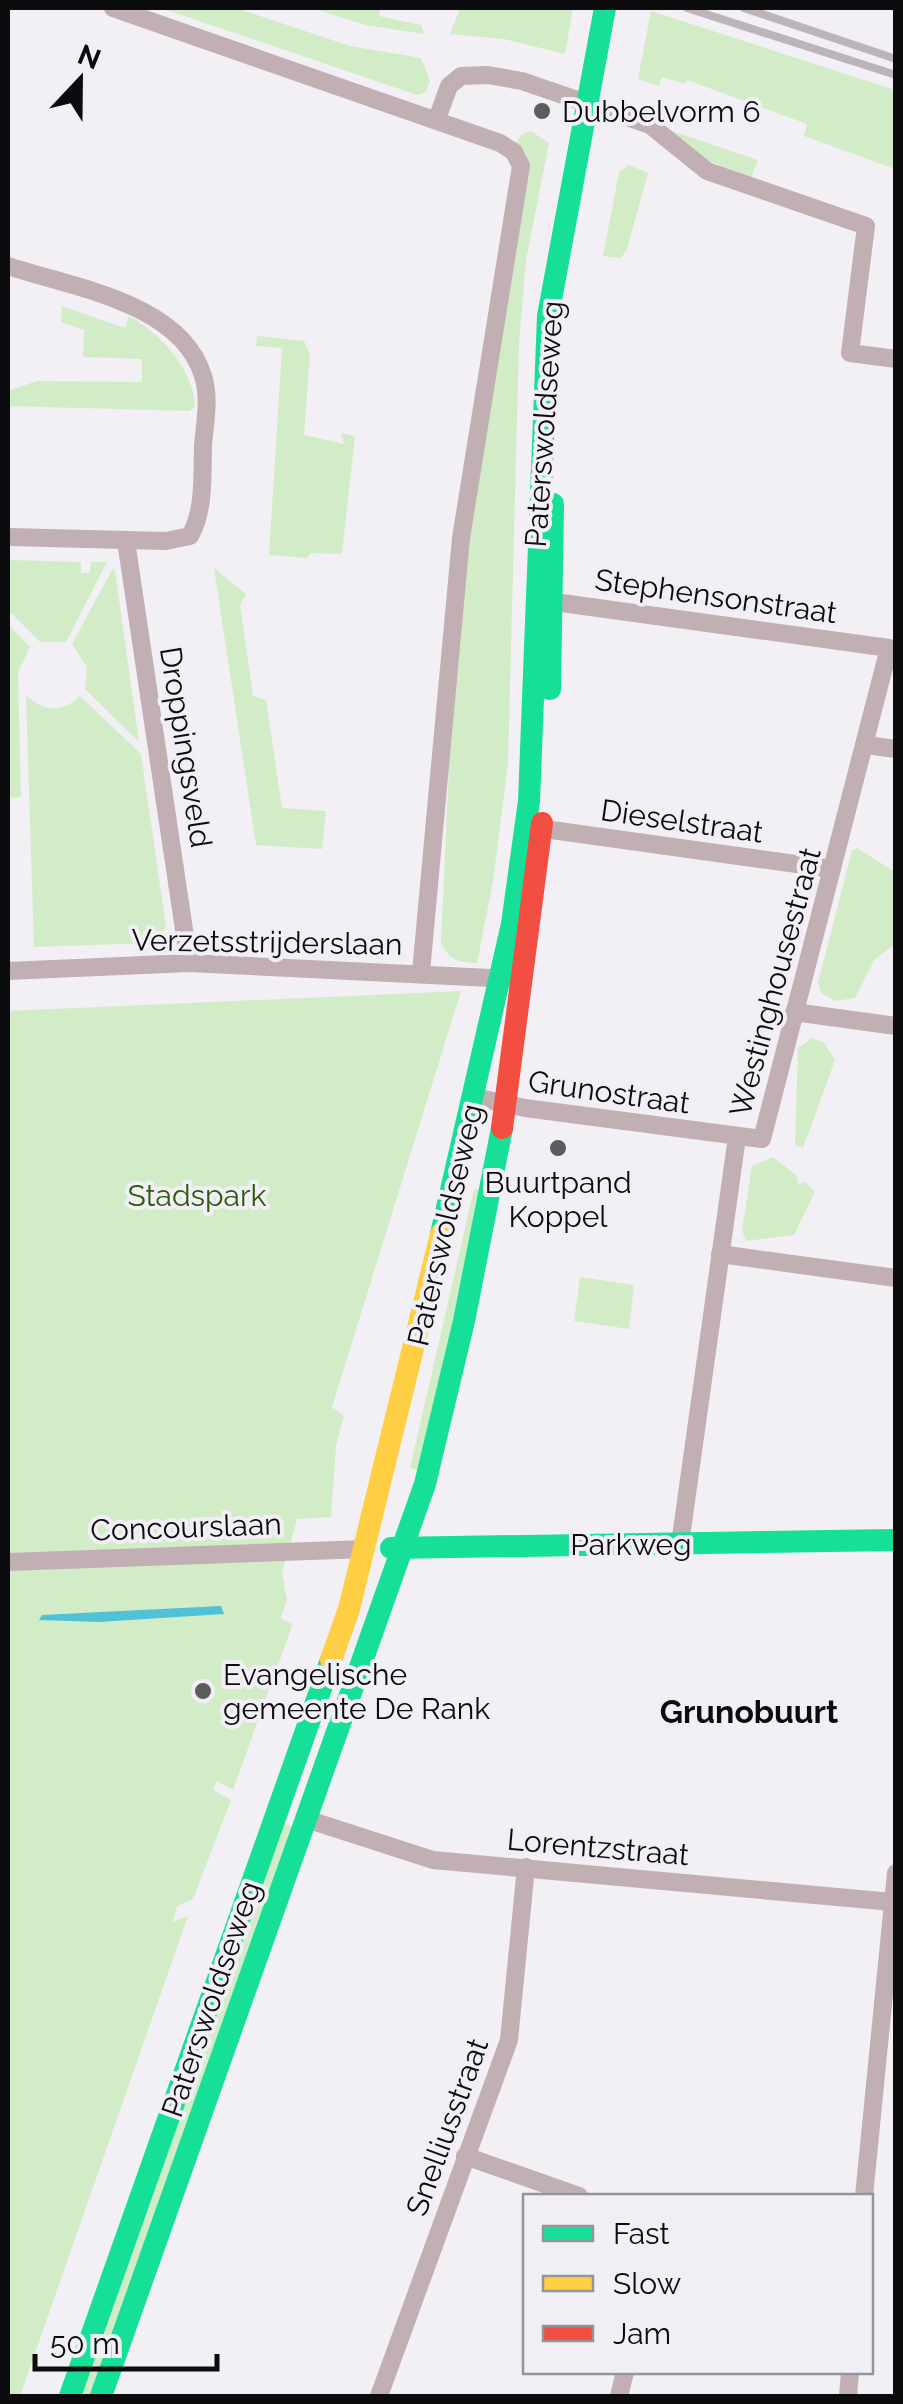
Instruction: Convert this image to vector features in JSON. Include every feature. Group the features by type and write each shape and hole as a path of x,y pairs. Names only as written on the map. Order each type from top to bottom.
{"main road":[{"name":"Paterswoldseweg","path":"544,601 545,343 605,8"},
{"name":"Paterswoldseweg","path":"101,2396 425,1484 462,1339 526,980 560,335 620,8"},
{"name":"Paterswoldseweg","path":"70,2396 336,1646 366,1549 474,1097 533,828"},
{"name":"Parkweg","path":"366,1549 896,1540"}],"street":[{"path":"113,8 437,120 449,86 461,76 488,75 546,88 642,121 707,171 866,226 850,353 896,359"},
{"name":"Paterswoldseweg","path":"421,972 461,538 522,174 518,159 500,143 437,120"},
{"path":"8,266 142,312 166,325 195,358 206,394 200,513 190,536 166,541 8,538"},
{"name":"Droppingsveld","path":"126,540 189,963"},
{"name":"Stephensonstraat","path":"544,601 890,648"},
{"name":"Westinghousestraat","path":"680,1544 738,1137 762,1140 890,648"},
{"path":"866,745 896,749"},
{"name":"Dieselstraat","path":"533,828 832,869"},
{"name":"Verzetsstrijderslaan","path":"8,971 189,963 526,980"},
{"path":"794,1012 896,1026"},
{"name":"Grunostraat","path":"474,1097 506,1105 738,1137"},
{"path":"720,1254 896,1278"},
{"name":"Concourslaan","path":"8,1562 366,1549"},
{"name":"Lorentzstraat","path":"306,1819 433,1860 892,1902"},
{"name":"Snelliusstraat","path":"379,2396 509,2040 526,1867"},
{"path":"864,2194 896,1873"},
{"path":"465,2156 573,2194"}],"green space":[{"path":"161,8 236,8 350,46 421,58 430,81 426,92 417,95"},
{"path":"312,8 380,8 379,16 421,25 424,34 365,25"},
{"path":"460,8 573,8 565,54 504,39 450,34"},
{"path":"651,11 895,90 895,169 804,136 807,124 687,80 685,84 662,77 659,86 638,79"},
{"path":"531,131 549,143 526,260 519,343 508,763 493,882 477,963 471,963 451,957 441,943 452,699 466,550 529,173 526,154 516,143 522,134"},
{"path":"672,131 758,160 751,178 700,157"},
{"path":"629,165 648,173 627,249 621,258 603,256 619,172"},
{"path":"62,306 125,328 129,316 141,324 174,354 189,380 195,407 189,411 8,406 8,391 37,381 142,382 142,359 83,357 84,330 61,322"},
{"path":"257,336 304,341 310,354 304,435 344,444 341,433 355,436 342,554 311,553 307,558 269,555 282,348 256,346"},
{"path":"8,560 81,562 81,573 90,573 91,562 107,562 66,642 40,642 8,610"},
{"path":"113,568 139,742 85,689 87,667 72,644"},
{"path":"214,568 246,594 240,605 253,696 266,700 282,808 326,811 322,849 256,845"},
{"path":"8,624 30,647 18,672 21,797 8,798"},
{"path":"26,695 39,705 53,708 80,696 141,754 166,927 154,943 34,947"},
{"path":"857,848 895,872 895,944 875,959 855,998 835,1001 821,993 818,983 852,850"},
{"name":"Stadspark","path":"461,991 332,1407 344,1416 336,1446 331,1517 297,1519 282,1573 287,1600 281,1618 292,1624 291,1629 233,1790 216,1781 213,1790 231,1800 193,1899 177,1906 173,1922 188,1916 20,2396 8,2396 8,1011"},
{"path":"812,1038 824,1043 835,1060 803,1148 795,1145 798,1048"},
{"path":"773,1157 797,1176 798,1184 805,1182 815,1192 794,1235 746,1241 742,1230 752,1166"},
{"path":"474,1189 483,1190 419,1470 410,1468"},
{"path":"580,1277 634,1285 629,1329 574,1321"},
{"path":"283,1823 297,1829 96,2396 80,2396"}],"water":[{"path":"221,1606 224,1614 99,1622 39,1620 42,1615"}],"railway":[{"path":"687,8 896,75"},
{"path":"744,8 896,59"}],"traffic: fast":[{"path":"441,1234 512,924 529,801 548,316 605,8"},
{"path":"550,689 553,504"},
{"path":"101,2396 425,1484 464,1321 502,1128"},
{"path":"391,1548 896,1540"},
{"path":"70,2396 331,1660"}],"traffic: slow":[{"path":"331,1660 349,1609 441,1234"}],"traffic: jam":[{"path":"502,1128 542,823"}],"place":[{"name":"Dubbelvorm 6","path":"542,111"},
{"name":"Buurtpand Koppel","path":"558,1148"},
{"name":"Evangelische gemeente De Rank","path":"203,1691"}],"district":[{"name":"Grunobuurt","path":"749,1711"}]}
